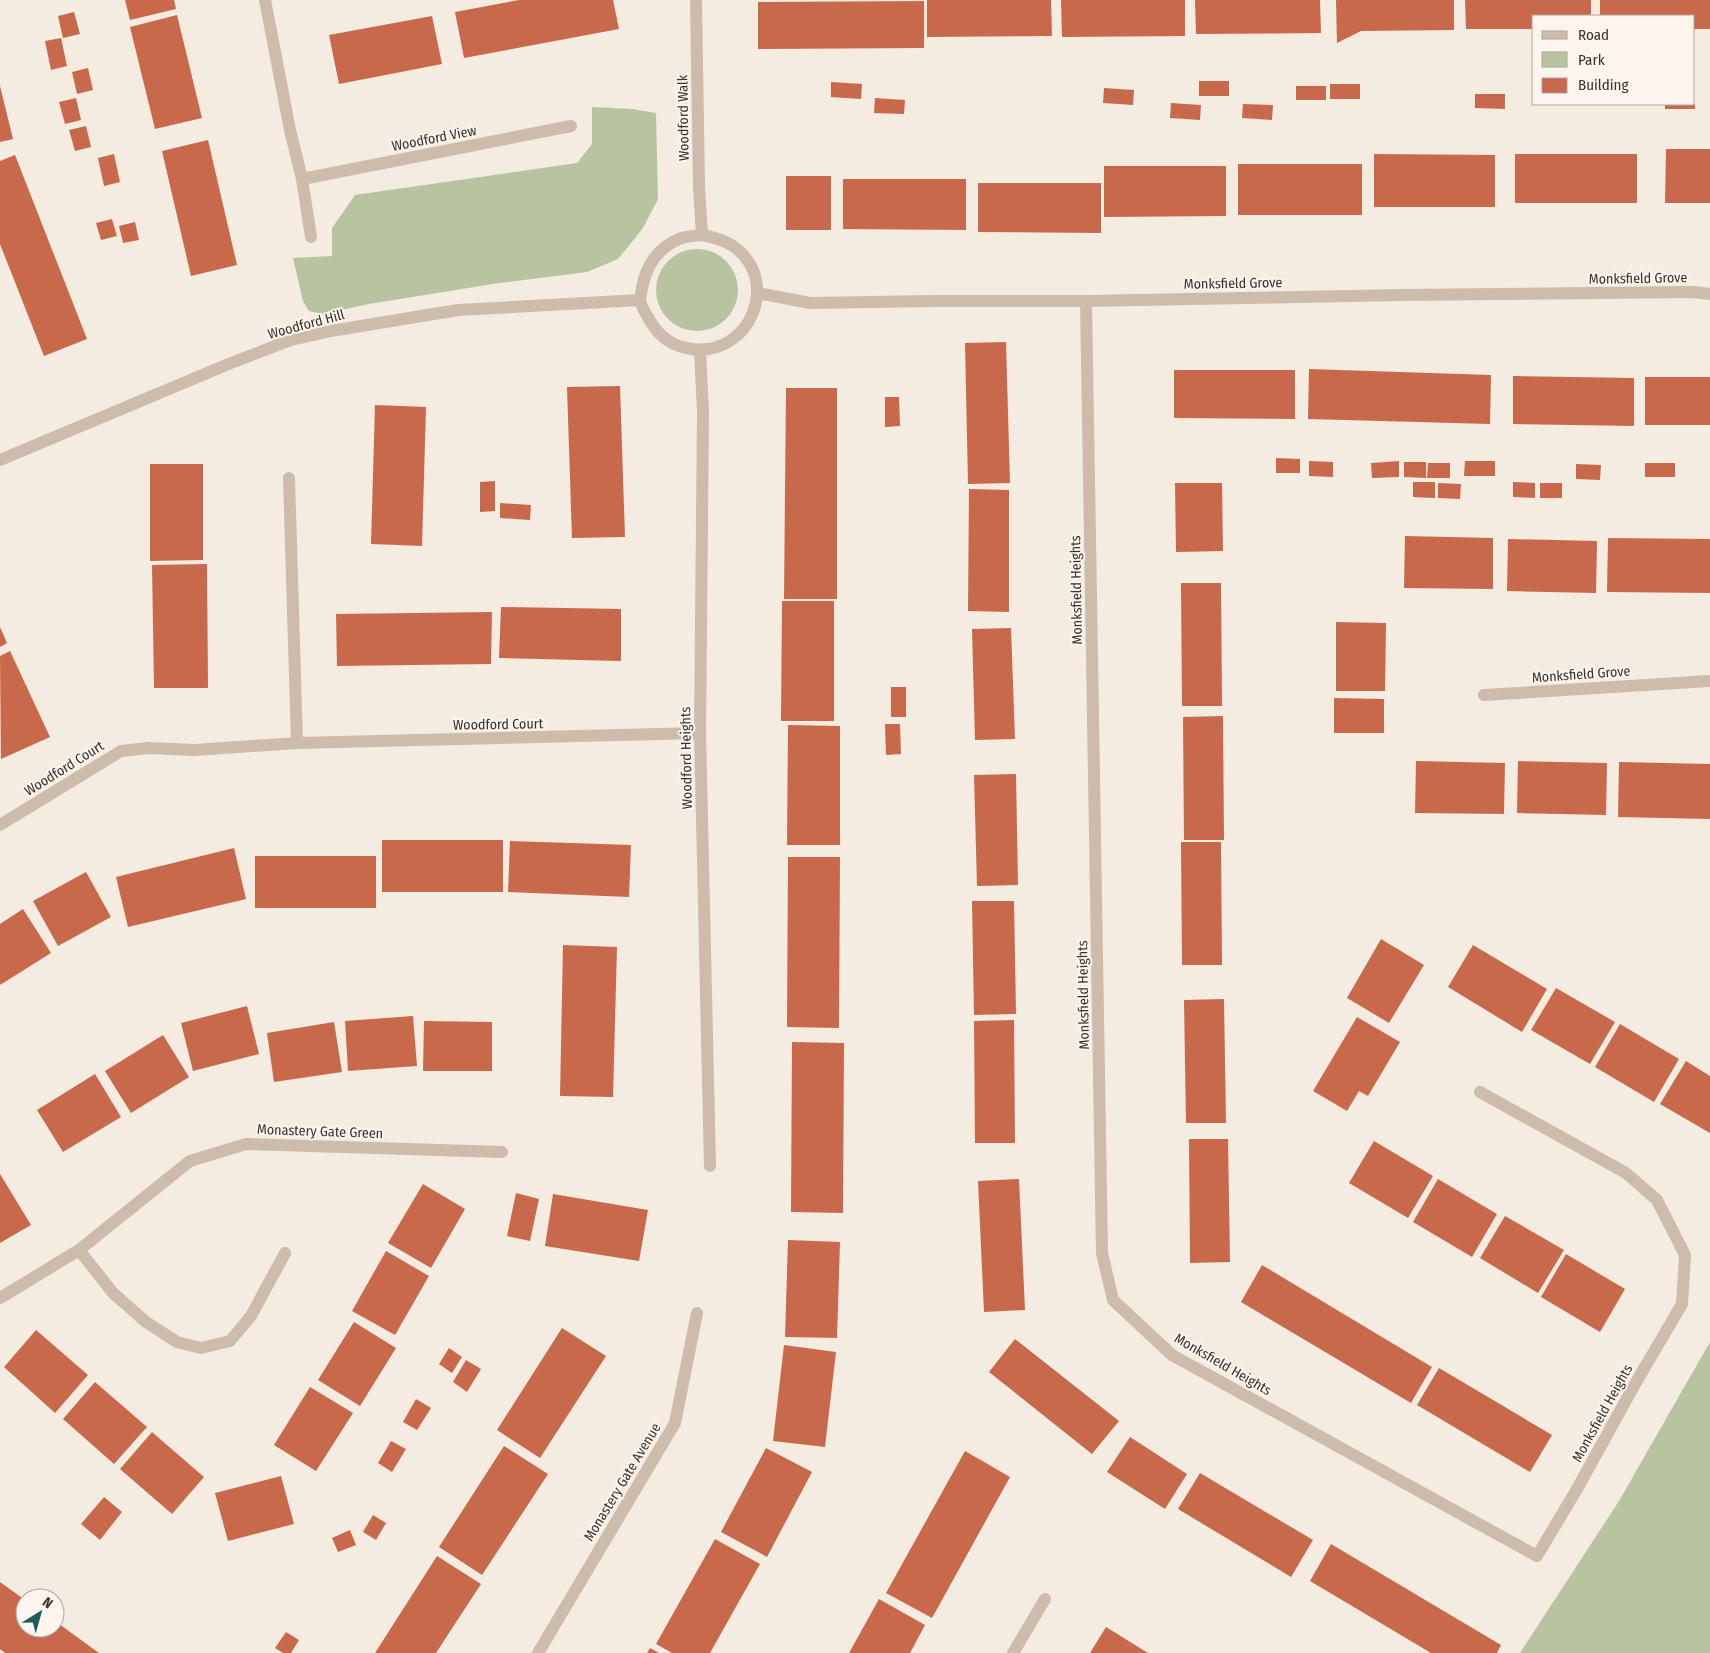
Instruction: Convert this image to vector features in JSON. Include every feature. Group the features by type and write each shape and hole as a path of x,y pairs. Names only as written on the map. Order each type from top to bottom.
{"street":[{"path":"265,0 288,121 302,179 311,237"},
{"name":"Woodford Walk","path":"696,0 699,186 702,235"},
{"name":"Woodford View","path":"302,179 571,126"},
{"path":"702,235 717,238 733,246 746,258 754,275 757,293 755,310 747,326 734,339 718,347 700,350 684,348 669,341 656,330 647,317 640,300 650,263 663,248 680,238 702,235"},
{"name":"Monksfield Grove","path":"757,293 810,303 1684,292 1710,294"},
{"name":"Woodford Hill","path":"0,460 291,340 331,331 458,310 640,300"},
{"name":"Monksfield Heights","path":"1086,301 1102,1253 1113,1300 1172,1355 1537,1556 1682,1304 1685,1255 1658,1200 1626,1173 1480,1092"},
{"name":"Woodford Heights","path":"700,350 703,412 700,733 710,1166"},
{"path":"289,478 297,744"},
{"name":"Monksfield Grove","path":"1484,695 1710,681"},
{"name":"Woodford Court","path":"0,825 121,751 148,748 195,750 297,744 700,733"},
{"name":"Monastery Gate Green","path":"0,1298 79,1250 190,1161 246,1144 502,1152"},
{"path":"79,1250 113,1293 146,1322 177,1342 201,1348 230,1340 251,1316 286,1253"},
{"name":"Monastery Gate Avenue","path":"538,1653 675,1423 697,1313"},
{"path":"1012,1653 1046,1599"}],"green space":[{"path":"592,107 632,109 656,113 658,199 643,228 618,259 587,272 499,283 369,304 323,314 309,311 303,301 293,258 332,256 332,228 355,195 577,163 592,144"},
{"path":"697,249 713,252 726,261 735,274 738,290 735,306 726,319 713,328 697,331 681,328 668,319 659,306 656,290 659,274 668,261 681,252"},
{"path":"1710,1342 1710,1653 1520,1653 1619,1501"}],"building":[{"path":"125,0 174,0 176,9 130,20"},
{"path":"519,0 613,0 619,29 464,58 455,12"},
{"path":"927,0 1051,0 1052,36 927,37"},
{"path":"1061,0 1185,0 1185,36 1062,37"},
{"path":"1195,0 1320,0 1321,33 1196,34"},
{"path":"1336,0 1454,0 1454,30 1361,31 1337,43"},
{"path":"1465,0 1591,0 1591,15 1532,15 1532,29 1466,29"},
{"path":"1600,0 1710,0 1710,29 1695,29 1695,15 1600,15"},
{"path":"924,1 924,48 758,49 758,2"},
{"path":"74,12 80,34 63,38 58,16"},
{"path":"177,15 202,118 155,129 130,27"},
{"path":"432,16 442,64 339,84 329,35"},
{"path":"61,38 67,66 51,70 45,41"},
{"path":"88,68 93,90 77,94 72,72"},
{"path":"1199,81 1229,81 1229,96 1199,96"},
{"path":"831,82 862,84 861,99 831,97"},
{"path":"1330,84 1360,84 1360,99 1330,99"},
{"path":"0,86 13,139 0,142"},
{"path":"1296,86 1326,86 1326,100 1296,100"},
{"path":"1104,88 1134,90 1133,105 1103,103"},
{"path":"1475,94 1505,94 1505,109 1475,108"},
{"path":"76,98 81,120 65,124 59,102"},
{"path":"875,98 905,100 904,114 874,113"},
{"path":"1171,103 1201,105 1200,120 1170,118"},
{"path":"1243,104 1273,105 1272,120 1242,118"},
{"path":"1665,105 1695,105 1695,109 1665,109"},
{"path":"86,126 91,147 75,151 69,130"},
{"path":"208,140 237,265 191,276 162,151"},
{"path":"1666,149 1710,149 1710,203 1665,203"},
{"path":"114,154 120,182 104,186 98,158"},
{"path":"1374,154 1495,155 1495,207 1374,207"},
{"path":"1515,154 1637,154 1637,203 1515,203"},
{"path":"15,155 87,339 44,356 0,244 0,161"},
{"path":"1238,164 1362,164 1362,215 1238,215"},
{"path":"1104,166 1226,166 1226,216 1104,217"},
{"path":"786,176 831,176 831,230 786,230"},
{"path":"843,179 966,179 966,230 843,229"},
{"path":"978,183 1101,183 1101,233 978,232"},
{"path":"112,219 117,236 101,240 96,223"},
{"path":"135,222 139,240 123,243 119,226"},
{"path":"1006,342 1010,483 968,484 965,343"},
{"path":"1309,369 1491,375 1490,424 1308,419"},
{"path":"1174,370 1295,370 1295,419 1174,418"},
{"path":"1513,376 1634,378 1634,426 1513,424"},
{"path":"1645,377 1710,377 1710,425 1645,425"},
{"path":"620,386 625,537 572,538 567,387"},
{"path":"786,388 837,388 837,599 784,599"},
{"path":"885,397 899,397 900,426 885,427"},
{"path":"375,405 426,407 422,546 371,544"},
{"path":"1276,458 1300,459 1300,473 1276,473"},
{"path":"1309,461 1333,462 1333,477 1309,476"},
{"path":"1399,461 1399,477 1372,478 1371,463"},
{"path":"1465,461 1495,461 1495,476 1464,476"},
{"path":"1404,462 1426,462 1426,478 1404,477"},
{"path":"1428,463 1450,463 1450,478 1427,478"},
{"path":"1645,463 1675,463 1675,477 1645,477"},
{"path":"150,464 203,464 203,560 150,561"},
{"path":"1576,464 1601,465 1600,480 1576,479"},
{"path":"495,481 495,511 480,512 480,482"},
{"path":"1413,482 1435,482 1435,498 1413,497"},
{"path":"1513,482 1535,483 1535,498 1513,497"},
{"path":"1175,483 1222,483 1223,551 1176,552"},
{"path":"1438,483 1461,484 1460,499 1438,498"},
{"path":"1540,483 1562,483 1562,498 1540,498"},
{"path":"969,489 1009,490 1009,612 968,611"},
{"path":"500,503 531,505 530,520 500,518"},
{"path":"1405,536 1493,538 1493,589 1404,588"},
{"path":"1608,538 1710,539 1710,593 1607,592"},
{"path":"1508,539 1597,541 1596,593 1507,591"},
{"path":"207,564 208,688 154,688 152,565"},
{"path":"1181,583 1221,583 1222,706 1182,706"},
{"path":"782,601 834,601 834,721 781,721"},
{"path":"501,607 621,609 621,661 499,658"},
{"path":"492,612 491,664 337,666 336,614"},
{"path":"1336,622 1386,623 1385,691 1336,691"},
{"path":"0,627 7,643 0,647"},
{"path":"1011,628 1015,739 975,740 972,629"},
{"path":"10,651 50,737 1,759 0,656"},
{"path":"891,687 906,687 906,717 891,717"},
{"path":"1334,698 1384,699 1384,733 1334,733"},
{"path":"1223,716 1224,840 1184,840 1183,717"},
{"path":"885,724 900,724 901,754 886,755"},
{"path":"788,725 840,726 840,845 787,845"},
{"path":"1416,761 1505,763 1504,814 1415,813"},
{"path":"1518,761 1607,763 1606,815 1517,813"},
{"path":"1619,762 1710,764 1710,819 1618,817"},
{"path":"1016,774 1018,885 977,886 974,775"},
{"path":"382,840 503,840 503,892 382,892"},
{"path":"510,841 631,845 629,897 508,892"},
{"path":"1181,842 1221,842 1222,965 1182,965"},
{"path":"234,848 246,899 128,927 116,877"},
{"path":"255,856 376,856 376,908 255,908"},
{"path":"788,857 840,857 839,1028 787,1027"},
{"path":"86,872 111,917 58,946 33,901"},
{"path":"972,901 1014,901 1016,1014 974,1015"},
{"path":"23,909 51,953 0,985 0,924"},
{"path":"1381,939 1424,965 1389,1023 1347,998"},
{"path":"563,945 617,947 613,1097 560,1096"},
{"path":"1473,945 1547,989 1522,1032 1448,987"},
{"path":"1556,988 1615,1022 1590,1064 1531,1030"},
{"path":"1224,999 1226,1123 1186,1123 1184,1000"},
{"path":"247,1006 259,1054 193,1071 181,1023"},
{"path":"413,1016 417,1066 348,1071 345,1021"},
{"path":"1357,1017 1400,1042 1368,1096 1359,1091 1347,1111 1313,1091"},
{"path":"1014,1020 1015,1143 975,1143 974,1021"},
{"path":"424,1021 492,1022 492,1071 423,1071"},
{"path":"334,1022 342,1072 274,1082 267,1033"},
{"path":"1620,1024 1679,1059 1654,1102 1595,1067"},
{"path":"163,1035 189,1077 131,1113 105,1071"},
{"path":"792,1042 844,1043 843,1213 791,1212"},
{"path":"1686,1061 1710,1076 1710,1133 1660,1104"},
{"path":"95,1074 121,1117 63,1152 37,1110"},
{"path":"1189,1139 1228,1139 1230,1262 1190,1263"},
{"path":"1374,1141 1433,1176 1408,1218 1349,1183"},
{"path":"0,1174 31,1225 0,1243"},
{"path":"1019,1179 1025,1310 984,1312 978,1181"},
{"path":"1438,1179 1497,1214 1472,1257 1413,1222"},
{"path":"423,1184 465,1209 431,1268 388,1243"},
{"path":"516,1193 539,1199 530,1241 507,1236"},
{"path":"553,1194 648,1210 639,1261 545,1246"},
{"path":"1505,1216 1564,1250 1538,1293 1480,1258"},
{"path":"788,1240 840,1242 837,1338 785,1337"},
{"path":"386,1251 429,1276 395,1335 352,1311"},
{"path":"1566,1254 1625,1289 1600,1332 1541,1297"},
{"path":"1262,1265 1432,1367 1411,1403 1241,1302"},
{"path":"354,1322 396,1348 360,1406 318,1380"},
{"path":"562,1328 606,1356 540,1458 497,1430"},
{"path":"36,1330 88,1375 55,1413 4,1367"},
{"path":"1015,1339 1119,1421 1092,1454 989,1372"},
{"path":"784,1345 836,1352 825,1447 773,1441"},
{"path":"449,1348 462,1357 452,1373 439,1364"},
{"path":"466,1360 481,1369 467,1392 453,1382"},
{"path":"1439,1368 1552,1435 1530,1472 1417,1405"},
{"path":"95,1382 147,1427 114,1464 63,1419"},
{"path":"310,1387 353,1413 316,1471 274,1445"},
{"path":"416,1399 431,1408 417,1430 403,1422"},
{"path":"152,1432 204,1477 172,1514 120,1469"},
{"path":"1130,1437 1187,1474 1165,1509 1107,1472"},
{"path":"391,1441 406,1449 392,1472 378,1463"},
{"path":"504,1446 548,1474 482,1575 439,1547"},
{"path":"766,1448 812,1472 767,1557 721,1532"},
{"path":"965,1451 1010,1477 932,1618 886,1593"},
{"path":"1200,1473 1313,1540 1291,1577 1178,1509"},
{"path":"281,1476 294,1524 228,1541 215,1493"},
{"path":"104,1497 122,1512 100,1540 81,1524"},
{"path":"373,1515 386,1523 376,1540 363,1532"},
{"path":"350,1530 356,1545 338,1552 332,1538"},
{"path":"715,1539 760,1564 710,1653 672,1653 656,1644"},
{"path":"1331,1544 1501,1645 1497,1653 1431,1653 1310,1581"},
{"path":"437,1556 481,1584 436,1653 375,1653"},
{"path":"0,1582 15,1593 15,1638 65,1638 65,1628 99,1653 5,1653 0,1649"},
{"path":"879,1599 925,1625 910,1653 849,1653"},
{"path":"1106,1627 1135,1645 1148,1653 1090,1653"},
{"path":"286,1632 299,1640 291,1653 283,1653 275,1648"},
{"path":"650,1648 659,1653 647,1653"}]}
